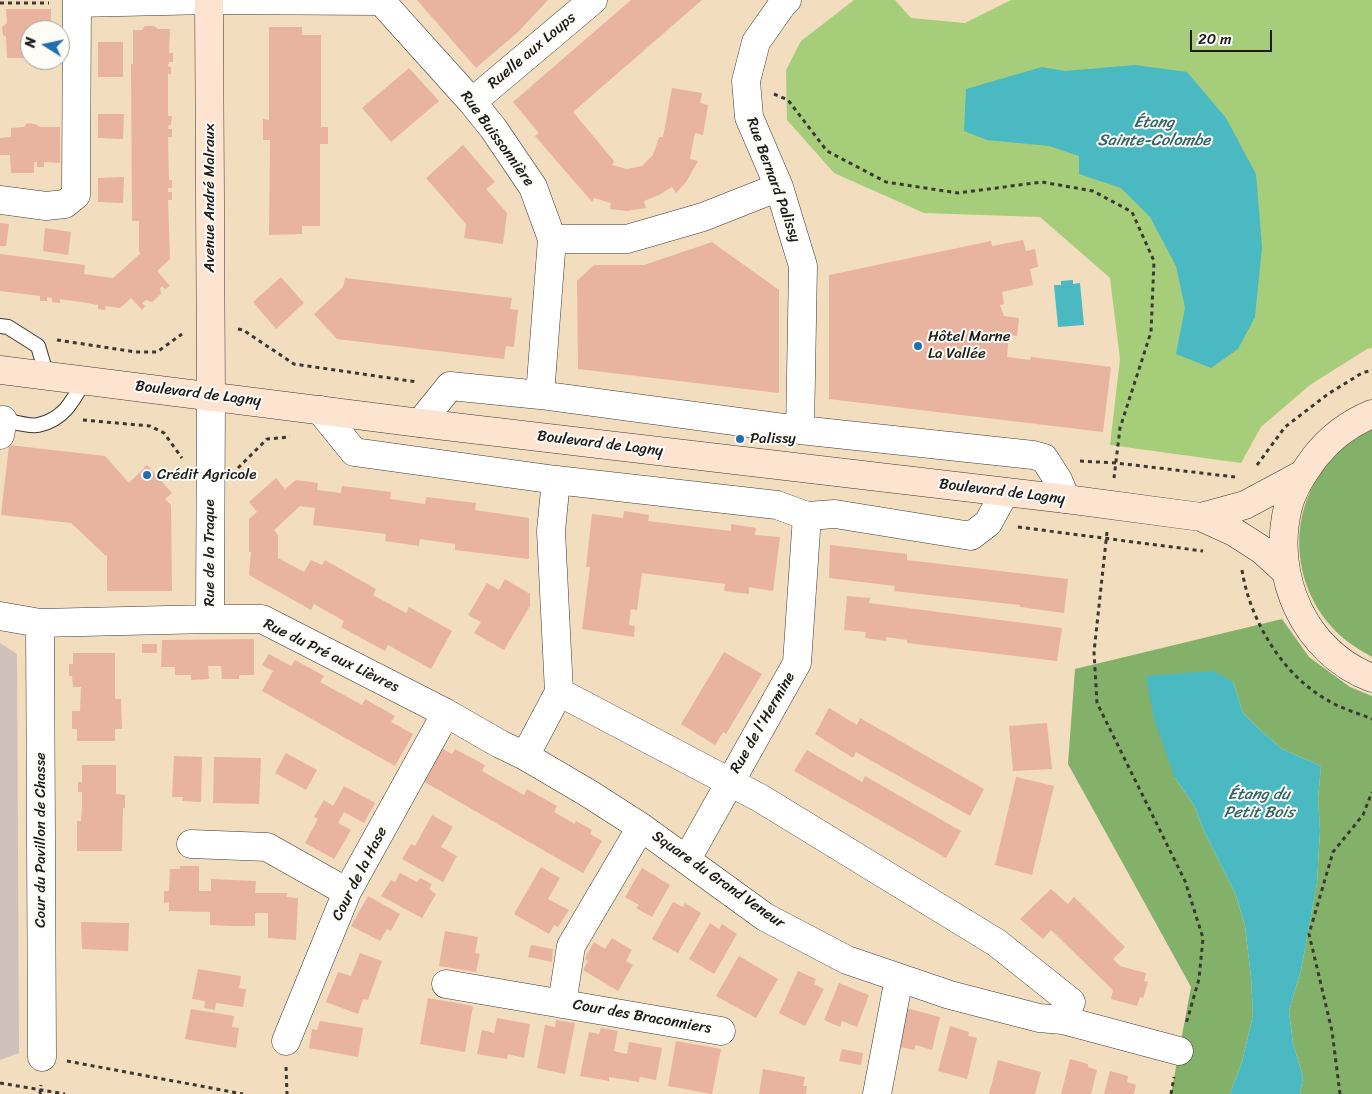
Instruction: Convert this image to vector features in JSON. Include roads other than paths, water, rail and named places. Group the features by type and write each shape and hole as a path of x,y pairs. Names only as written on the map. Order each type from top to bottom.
{"main road":[{"name":"Avenue André Malraux","path":"209,0 211,397"},
{"name":"Boulevard de Lagny","path":"0,370 420,423 1066,499 1200,518 1234,532 1262,550 1285,571"},
{"path":"1367,413 1326,444 1301,475 1288,506 1283,538 1285,571 1298,612 1323,647 1357,672 1372,678"},
{"name":"Boulevard de Lagny","path":"1200,518 1245,505 1301,475"}],"street":[{"name":"Rue Buissonnière","path":"382,0 493,128 533,187 552,239 540,396"},
{"path":"0,200 46,206 65,204 76,195 77,2 382,0"},
{"name":"Ruelle aux Loups","path":"472,102 593,0"},
{"name":"Rue Bernard Palissy","path":"787,0 756,42 746,81 749,117 779,187 803,266 800,430"},
{"path":"552,239 627,239 703,217 779,187"},
{"path":"420,423 450,386 540,396 800,430 1033,455 1044,458 1058,480 1066,499"},
{"name":"Rue de la Traque","path":"210,619 211,397"},
{"path":"320,410 354,452 556,480 778,505 807,516 835,514 971,536 988,523 1005,492"},
{"path":"525,756 560,692 551,531 556,480"},
{"name":"Rue de l'Hermine","path":"687,860 796,663 807,516"},
{"name":"Rue du Pré aux Lièvres","path":"0,616 40,622 262,619 446,713 500,744"},
{"name":"Cour du Pavillon de Chasse","path":"40,622 42,1056"},
{"path":"560,692 760,798 996,944 1071,1002 1063,1020"},
{"name":"Cour de la Hase","path":"286,1041 347,892 446,713"},
{"name":"Square du Grand Veneur","path":"500,744 525,756 588,793 641,827 765,917 847,960 950,995 1039,1018 1063,1020 1179,1050"},
{"name":"Cour des Braconniers","path":"562,1004 571,946 641,827"},
{"path":"191,844 267,847 347,892"},
{"path":"876,1094 899,978"},
{"name":"Cour des Braconniers","path":"446,984 721,1031"}],"lane":[{"path":"0,326 8,327 38,346 46,376"},
{"path":"1,425 37,425 57,418 70,406 84,381"}],"water":[{"name":"Étang Sainte-Colombe","path":"1135,65 1187,72 1226,118 1256,174 1262,247 1255,317 1238,349 1211,368 1176,354 1185,308 1176,266 1150,217 1121,188 1079,174 1079,156 1049,146 987,140 964,131 966,89 1042,67 1065,71"},
{"path":"1073,280 1073,284 1080,283 1084,325 1058,327 1054,285 1061,285 1061,281"},
{"name":"Étang du Petit Bois","path":"1214,671 1233,682 1243,713 1259,729 1282,749 1321,766 1318,798 1320,830 1317,883 1301,970 1289,1011 1293,1043 1303,1077 1300,1094 1230,1094 1242,1062 1253,1015 1245,926 1236,895 1203,829 1194,805 1175,778 1154,719 1146,676"}],"place":[{"name":"Hôtel Marne La Vallée","path":"918,346"},
{"name":"Palissy","path":"740,439"},
{"name":"Crédit Agricole","path":"147,475"}]}
